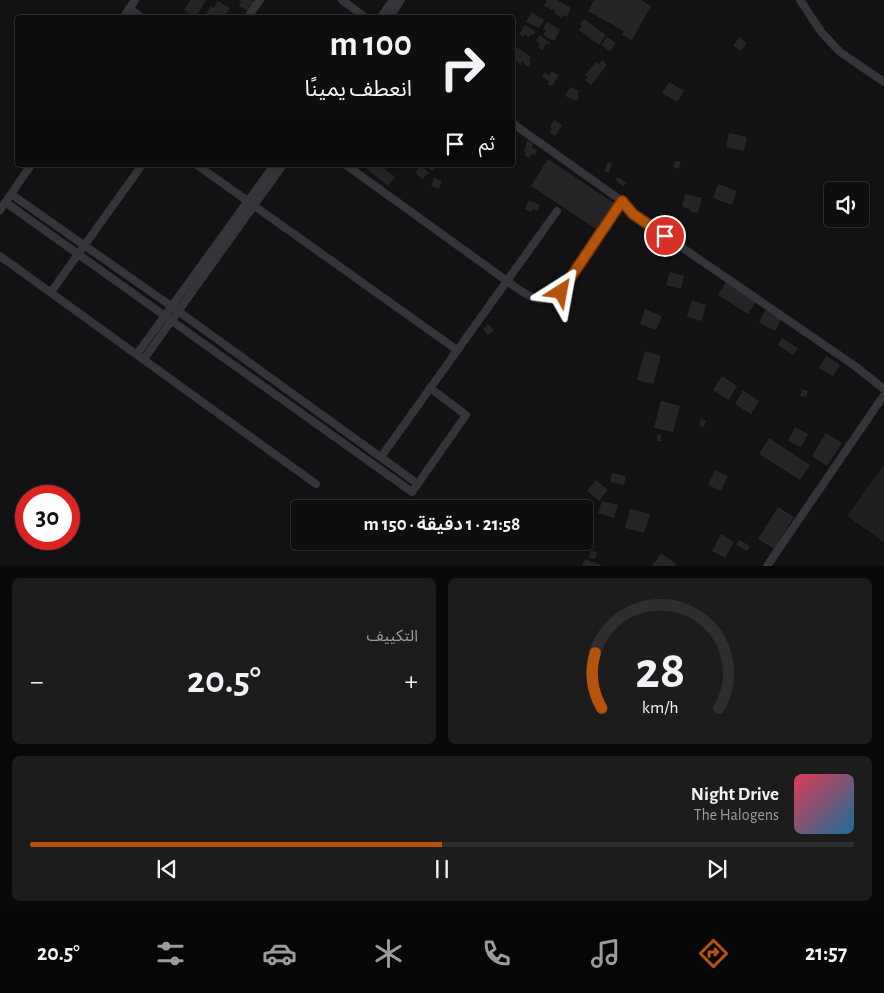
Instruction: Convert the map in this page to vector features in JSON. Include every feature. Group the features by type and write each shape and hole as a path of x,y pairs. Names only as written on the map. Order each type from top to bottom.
{"street":[{"path":"125,15 135,0"},
{"path":"249,15 260,0"},
{"path":"342,0 362,15"},
{"path":"382,15 392,0"},
{"path":"391,15 401,0"},
{"path":"800,0 822,33 840,52 884,82"},
{"path":"129,8 138,15"},
{"path":"515,125 622,201 633,214 855,366 884,388"},
{"path":"0,210 30,167"},
{"path":"51,292 141,167"},
{"path":"200,167 457,350"},
{"path":"140,357 251,203 273,167"},
{"path":"251,203 281,167"},
{"path":"349,167 530,297 543,300 552,299 561,292 622,201"},
{"path":"11,194 175,309 418,484"},
{"path":"5,202 412,492 466,415 430,388"},
{"path":"381,457 557,212"},
{"path":"0,256 316,484"},
{"path":"767,566 884,395"}],"shaded area":[{"path":"884,465 884,542 847,516"}],"building":[{"path":"190,0 206,0 197,15 193,15 184,10"},
{"path":"239,0 252,0 256,2 250,12 239,6 241,2"},
{"path":"547,0 557,0 571,8 567,17 563,15 562,18 554,13 555,11 544,6"},
{"path":"594,0 641,0 651,6 632,40 622,35 624,31 588,11"},
{"path":"218,1 230,8 226,15 205,15 211,6 214,8"},
{"path":"532,12 544,20 539,28 526,22"},
{"path":"584,19 606,35 599,45 579,30 582,26 580,24"},
{"path":"547,22 560,30 554,41 543,35 546,30 543,29"},
{"path":"525,25 536,32 533,36 531,34 529,37 525,34 523,37 519,34"},
{"path":"540,35 550,43 549,45 547,43 542,50 538,47 540,44 536,41"},
{"path":"607,37 616,43 610,51 601,45"},
{"path":"739,37 747,43 741,51 733,46"},
{"path":"515,46 531,57 528,67 522,62 521,65 515,61"},
{"path":"602,60 607,65 591,85 585,80 588,77 585,75 596,62 599,64"},
{"path":"551,71 559,75 552,86 547,84 549,81 542,77 545,72 549,75"},
{"path":"669,82 684,91 677,102 662,93"},
{"path":"570,87 579,91 577,101 565,96"},
{"path":"554,120 562,125 555,136 549,132 552,129 550,127"},
{"path":"729,133 747,137 744,151 726,147"},
{"path":"527,141 533,143 532,148 537,150 535,155 531,154 530,158 525,156 526,152 524,151"},
{"path":"548,159 614,203 596,229 531,186"},
{"path":"675,161 681,162 679,169 673,167"},
{"path":"608,162 612,164 609,173 604,171"},
{"path":"382,167 395,177 388,186 366,168"},
{"path":"419,167 423,167 429,173 422,179 415,172"},
{"path":"426,167 435,167 433,171"},
{"path":"618,177 626,183 623,186 615,180"},
{"path":"434,178 442,181 439,189 431,186"},
{"path":"718,184 737,191 732,205 713,198"},
{"path":"685,194 702,198 698,213 682,207"},
{"path":"529,200 540,205 537,211 533,209 531,212 525,209"},
{"path":"670,272 684,276 681,289 666,285"},
{"path":"726,282 756,301 748,314 718,295"},
{"path":"692,300 706,305 702,321 687,317"},
{"path":"645,309 662,316 656,330 640,324"},
{"path":"765,310 782,318 775,331 759,323"},
{"path":"488,324 494,330 488,335 483,329"},
{"path":"782,338 798,348 793,355 778,345"},
{"path":"645,351 661,356 653,384 637,380"},
{"path":"826,356 840,365 833,376 819,368"},
{"path":"722,376 737,386 729,400 713,390"},
{"path":"802,389 808,391 806,397 800,396"},
{"path":"743,390 759,401 751,414 735,404"},
{"path":"661,401 680,406 673,432 654,428"},
{"path":"701,419 706,420 704,427 699,426"},
{"path":"795,427 808,434 801,447 788,441"},
{"path":"826,433 842,443 827,466 812,456"},
{"path":"657,434 661,434 661,441 657,441"},
{"path":"769,438 810,465 800,480 759,454"},
{"path":"715,470 728,476 721,491 708,485"},
{"path":"612,473 626,476 624,485 610,482"},
{"path":"596,480 608,490 599,501 587,491"},
{"path":"602,501 618,505 614,518 598,513"},
{"path":"778,507 794,517 774,549 758,539"},
{"path":"630,509 650,514 644,533 625,528"},
{"path":"721,534 734,542 725,558 712,551"},
{"path":"739,540 750,546 747,551 736,545"},
{"path":"590,551 597,552 595,559 589,558"},
{"path":"661,553 676,564 676,566 652,566"},
{"path":"585,559 601,565 601,566 582,566"}],"route":[{"path":"561,292 622,201 633,214 665,236"}]}
